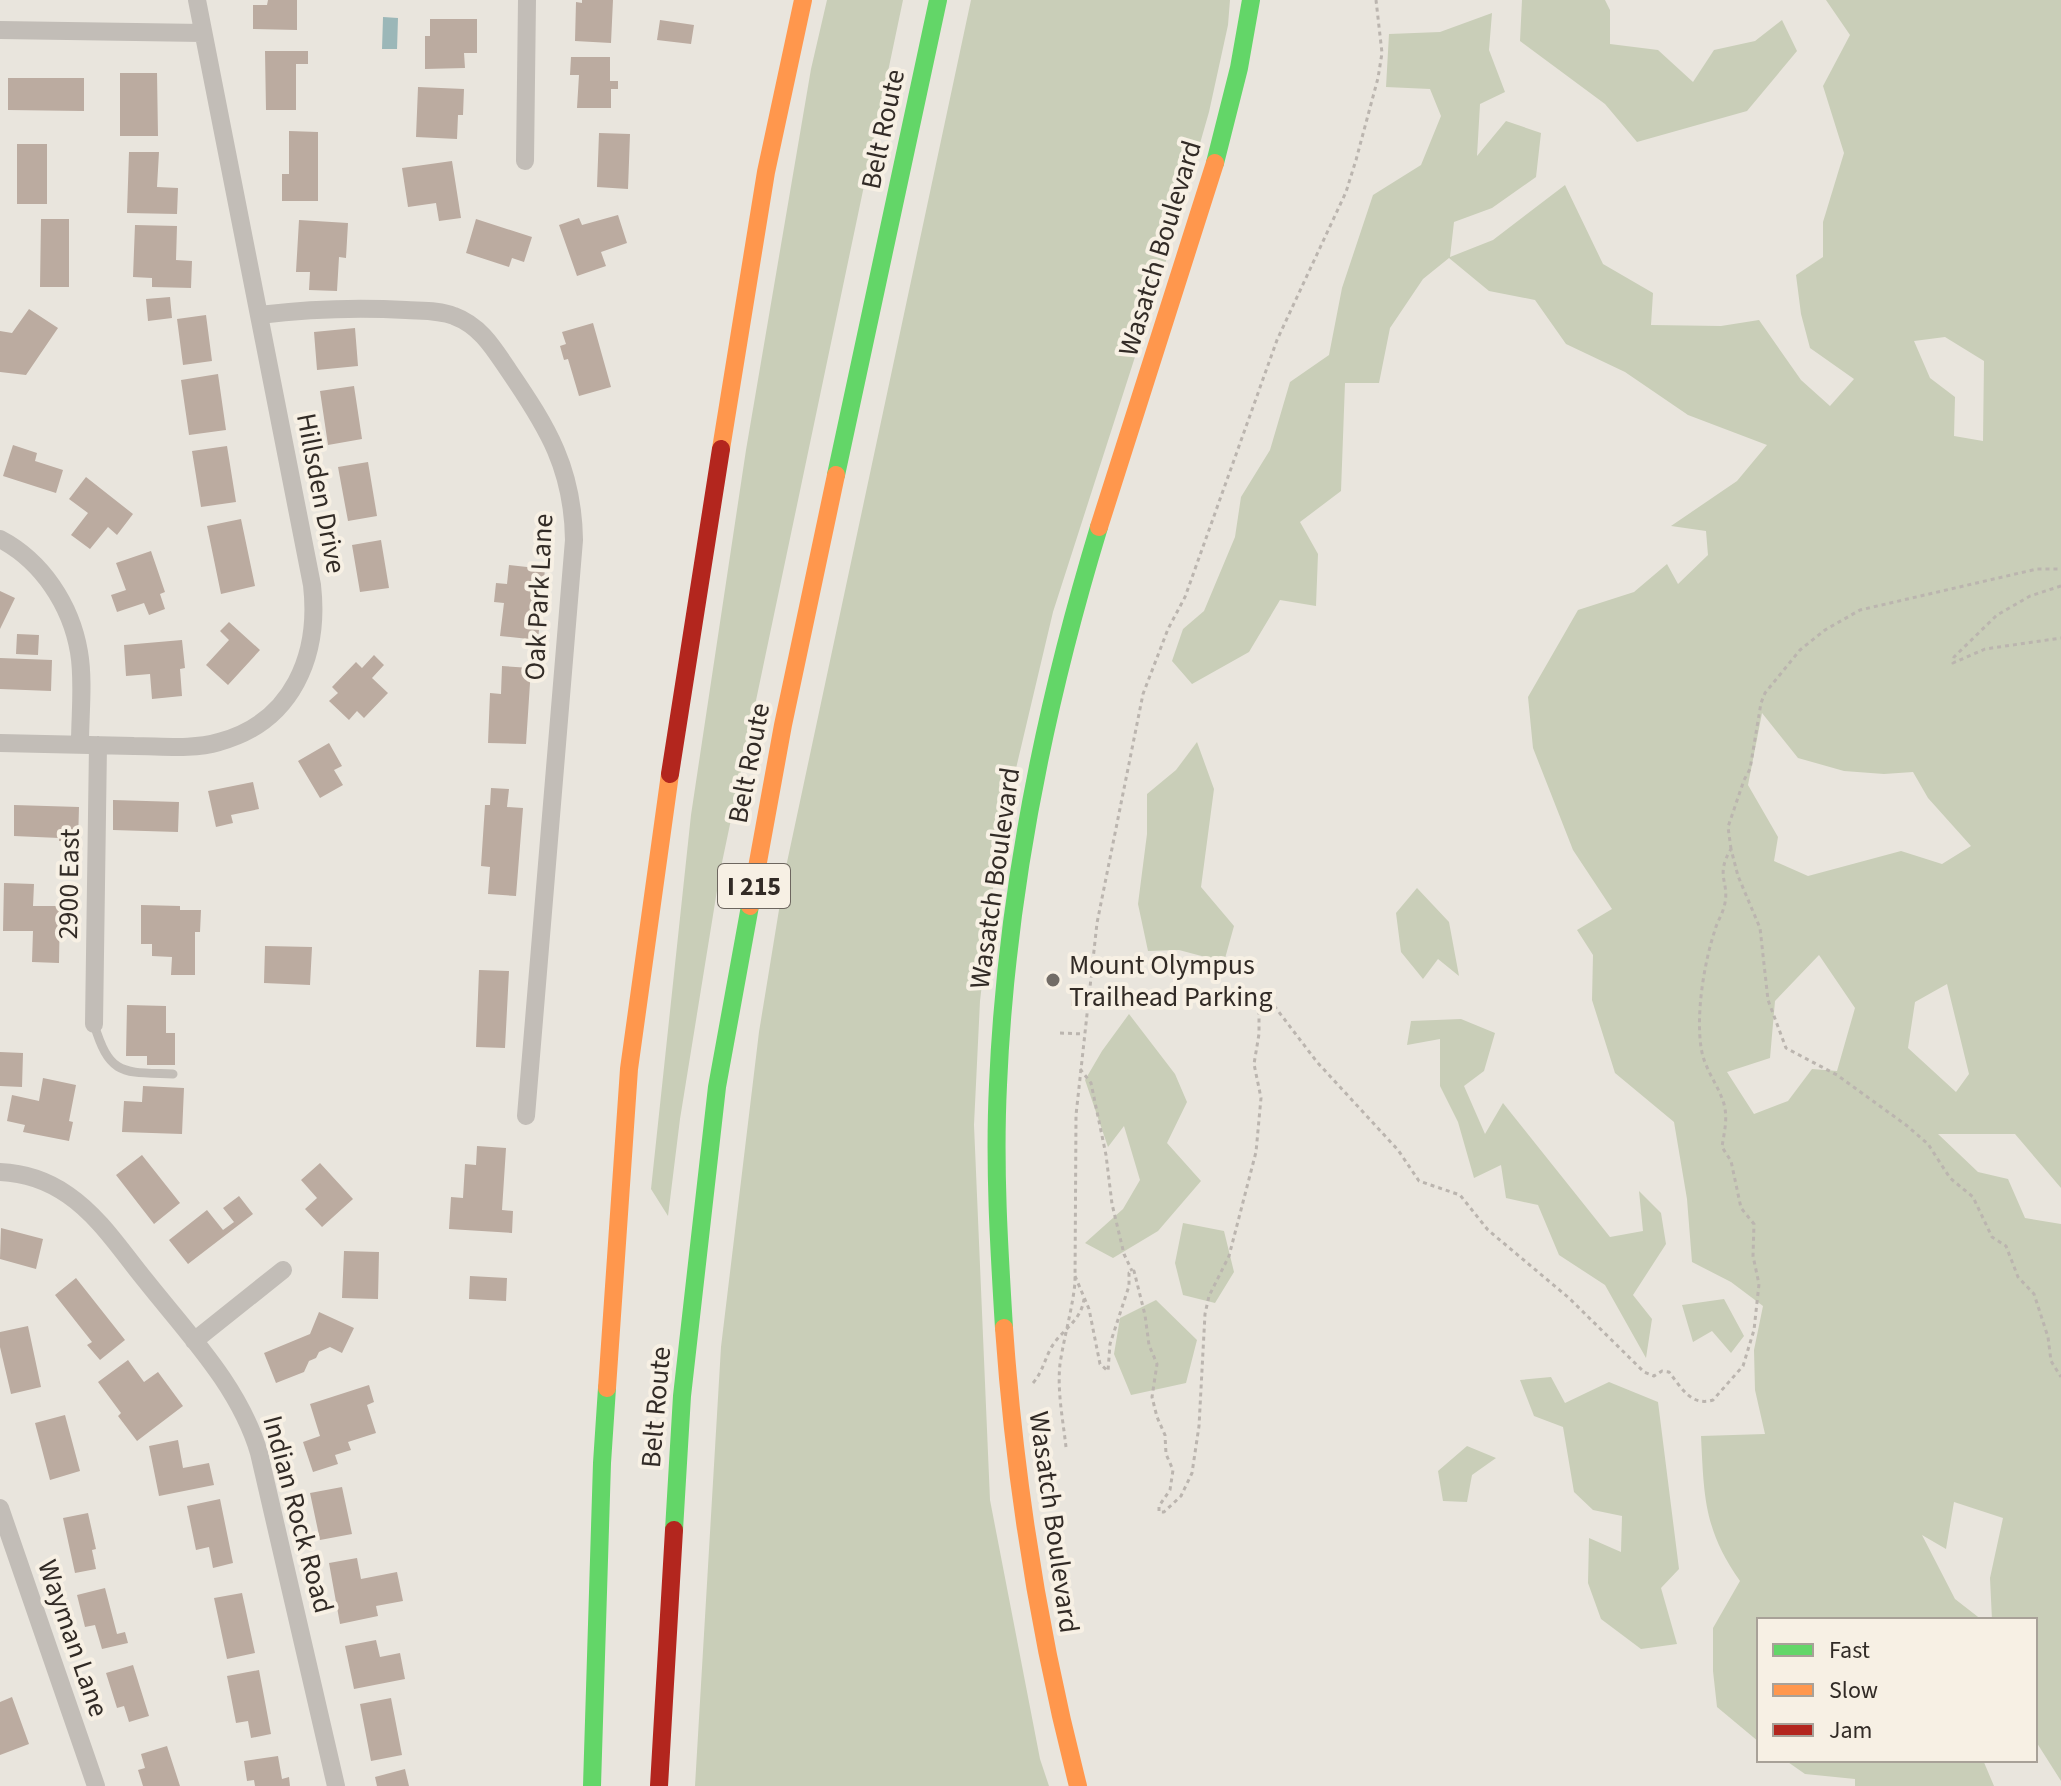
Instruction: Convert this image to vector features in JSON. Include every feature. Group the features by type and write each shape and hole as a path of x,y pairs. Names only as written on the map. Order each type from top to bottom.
{"main road":[{"name":"Belt Route","path":"592,1786 602,1463 629,1069 682,690 712,502 766,172 803,0"},
{"name":"Belt Route","path":"659,1786 682,1396 717,1087 783,725 938,0"},
{"name":"Wasatch Boulevard","path":"1078,1786 1053,1688 1035,1598 1009,1397 996,1119 1005,987 1028,818 1070,627 1220,149 1237,84 1251,0"}],"street":[{"name":"Hillsden Drive","path":"0,743 194,746 234,737 263,720 277,707 305,665 314,632 312,585 197,0"},
{"path":"525,161 527,0"},
{"path":"0,30 203,33"},
{"name":"Oak Park Lane","path":"259,315 296,310 373,308 445,313 466,321 484,336 535,408 550,433 565,471 574,540 526,1116"},
{"name":"2900 East","path":"0,539 32,560 52,585 70,617 79,653 89,745 94,1024"},
{"name":"Indian Rock Road","path":"0,1172 38,1179 82,1206 103,1228 233,1393 255,1437 336,1786"},
{"path":"194,1341 283,1270"},
{"name":"Wayman Lane","path":"0,1508 96,1786"}],"lane":[{"path":"94,1024 102,1049 112,1065 131,1072 173,1074"}],"path":[{"path":"1066,1447 1059,1388 1060,1364 1075,1276 1076,1115 1083,1034 1091,959 1143,694 1168,629 1185,597 1277,340 1346,192 1382,53 1376,0"},
{"path":"2061,569 2037,569 1860,610 1825,630 1800,650 1765,693 1750,769 1728,827 1738,876 1760,928 1768,1000 1786,1048 1837,1075 1906,1125 1928,1144 1950,1178 1973,1197 1992,1237 2006,1246 2018,1277 2034,1294 2047,1334 2051,1361 2061,1377"},
{"path":"2061,586 2030,596 1997,615 1954,657 1953,663 1985,649 2061,638"},
{"path":"1080,1069 1091,1083 1106,1155 1112,1204 1124,1254 1133,1271 1145,1315 1149,1345 1158,1368 1152,1389 1155,1412 1165,1435 1166,1454 1173,1470 1170,1490 1159,1506 1162,1513 1181,1496 1191,1478 1199,1426 1205,1314 1209,1296 1229,1256 1256,1152 1261,1098 1254,1064 1259,1010 1266,1003 1272,1003 1317,1062 1398,1150 1419,1181 1460,1195 1488,1230 1569,1298 1644,1372 1654,1376 1662,1371 1669,1372 1691,1398 1698,1402 1713,1400 1743,1366 1754,1330 1759,1292 1753,1256 1754,1224 1741,1208 1731,1161 1722,1147 1726,1132 1725,1108 1706,1068 1700,1034 1703,981 1727,891 1721,870 1731,849"},
{"path":"1060,1033 1083,1034"},
{"path":"1075,1276 1086,1298 1101,1367 1108,1371 1111,1337 1129,1286 1129,1273 1133,1271"},
{"path":"1009,1397 1040,1375 1051,1349 1068,1331 1086,1298"}],"green space":[{"path":"827,0 903,0 720,872 680,1119 668,1216 651,1189 691,815 746,450 811,69"},
{"path":"971,0 1230,0 1228,25 1209,112 1170,248 1053,612 1005,815 980,1001 974,1125 990,1500 1040,1759 1049,1786 695,1786 721,1347 759,1032 786,867"},
{"path":"1522,0 1605,0 1610,10 1610,44 1658,50 1693,82 1714,50 1755,41 1782,20 1797,51 1747,111 1637,142 1605,104 1520,41"},
{"path":"1826,0 2061,0 2061,1188 2015,1134 1938,1134 1978,1172 2008,1179 2025,1218 2061,1224 2061,1781 2037,1743 2037,1618 1992,1618 1990,1578 2003,1518 1954,1502 1946,1549 1922,1535 1955,1599 1979,1618 1757,1618 1757,1740 1717,1707 1713,1628 1740,1581 1719,1545 1708,1512 1701,1436 1765,1434 1755,1390 1754,1350 1763,1306 1731,1282 1692,1262 1687,1199 1674,1122 1615,1073 1592,1000 1593,955 1577,930 1612,909 1573,850 1533,748 1528,697 1578,610 1634,592 1667,564 1678,584 1708,555 1706,531 1671,526 1737,481 1767,445 1688,415 1625,372 1566,344 1535,300 1489,291 1449,258 1423,279 1390,328 1379,383 1345,383 1341,491 1300,522 1318,554 1316,606 1280,600 1249,652 1192,684 1172,661 1183,629 1204,611 1235,537 1241,497 1270,450 1290,382 1329,355 1342,288 1373,195 1421,165 1441,116 1430,89 1386,87 1389,34 1440,32 1492,13 1489,50 1505,92 1480,104 1477,156 1506,121 1541,133 1536,177 1492,208 1454,222 1450,257 1493,240 1565,185 1603,264 1653,293 1651,325 1721,326 1759,320 1801,380 1830,406 1854,379 1810,348 1801,314 1796,275 1823,257 1823,222 1844,153 1823,86 1850,35","holes":["1945,337 1984,361 1983,441 1954,436 1955,397 1930,378 1914,341","1762,713 1798,758 1844,771 1884,774 1913,772 1928,798 1971,846 1942,864 1901,851 1808,876 1774,861 1778,837 1748,785","1819,955 1855,1008 1837,1071 1812,1069 1788,1101 1754,1114 1727,1072 1770,1058 1775,1001","1947,984 1969,1074 1956,1092 1908,1048 1915,1002"]},
{"path":"1197,742 1214,789 1201,887 1234,926 1224,962 1179,950 1148,951 1138,904 1147,834 1147,794 1176,770"},
{"path":"1417,888 1449,922 1459,976 1438,959 1423,979 1401,952 1396,913"},
{"path":"1129,1014 1175,1074 1187,1102 1167,1143 1201,1181 1158,1231 1113,1258 1085,1243 1123,1209 1140,1180 1124,1126 1108,1147 1085,1080"},
{"path":"1461,1019 1495,1033 1484,1071 1464,1086 1485,1134 1503,1103 1610,1237 1643,1231 1639,1191 1661,1213 1666,1244 1633,1295 1652,1319 1646,1358 1605,1285 1559,1255 1538,1205 1506,1198 1501,1165 1474,1178 1458,1122 1440,1086 1440,1039 1407,1045 1411,1021"},
{"path":"1183,1223 1224,1231 1234,1272 1215,1303 1183,1295 1175,1263"},
{"path":"1724,1299 1744,1336 1731,1353 1712,1331 1693,1342 1682,1305"},
{"path":"1156,1300 1197,1340 1186,1383 1131,1395 1114,1354 1120,1318"},
{"path":"1551,1377 1565,1403 1609,1382 1658,1402 1679,1569 1661,1588 1677,1644 1641,1649 1601,1619 1588,1583 1589,1538 1621,1552 1622,1516 1593,1510 1574,1492 1563,1427 1534,1416 1520,1380"},
{"path":"1467,1446 1496,1458 1472,1475 1467,1502 1443,1501 1438,1471"},
{"path":"1788,1762 1984,1762 1994,1786 1855,1786 1855,1779 1805,1774"}],"water":[{"path":"383,17 398,18 397,49 382,49"}],"building":[{"path":"268,0 297,0 297,30 253,29 253,5 267,5"},
{"path":"582,0 613,0 611,43 575,41 576,2 582,3"},
{"path":"430,19 477,19 477,53 464,53 465,68 425,69 425,36 430,36"},
{"path":"660,20 694,25 691,44 657,40"},
{"path":"265,51 308,51 308,64 296,64 296,110 266,110"},
{"path":"571,57 610,57 610,81 618,81 618,89 611,89 611,108 577,108 579,75 570,75"},
{"path":"120,73 157,73 158,136 120,136"},
{"path":"8,78 84,78 84,111 8,110"},
{"path":"418,87 464,89 463,115 458,115 457,139 416,137"},
{"path":"289,131 318,132 318,201 282,201 282,174 289,174"},
{"path":"599,133 630,134 628,189 597,187"},
{"path":"17,144 47,144 47,204 17,204"},
{"path":"129,152 159,152 157,187 178,188 177,214 127,213"},
{"path":"452,161 461,218 439,221 436,203 408,207 402,168"},
{"path":"618,215 627,243 601,252 606,266 577,276 559,225 579,218 582,225"},
{"path":"41,219 69,219 69,287 40,287"},
{"path":"476,219 532,237 524,262 512,258 509,267 466,253"},
{"path":"299,220 348,223 346,258 339,257 337,291 309,290 310,272 296,272"},
{"path":"135,225 177,226 176,260 192,261 191,288 152,287 152,278 133,277"},
{"path":"170,297 172,318 148,321 146,299"},
{"path":"29,309 58,328 26,375 0,372 0,331 12,333"},
{"path":"206,315 212,361 183,365 177,319"},
{"path":"593,323 611,387 579,396 568,359 564,360 560,346 566,344 562,332"},
{"path":"355,328 358,366 317,370 314,332"},
{"path":"218,374 226,430 189,435 181,380"},
{"path":"354,386 362,439 328,445 320,391"},
{"path":"13,445 37,453 35,461 63,470 56,493 3,476"},
{"path":"227,446 236,502 201,507 192,451"},
{"path":"368,462 377,516 348,521 338,467"},
{"path":"86,477 133,514 117,535 108,527 90,549 71,535 88,513 69,499"},
{"path":"241,519 255,586 221,594 207,526"},
{"path":"381,540 389,588 360,592 352,545"},
{"path":"151,551 165,592 160,594 165,609 149,615 144,603 117,612 111,595 126,590 116,563"},
{"path":"509,565 545,569 538,640 500,636 504,603 494,602 496,583 507,584"},
{"path":"0,591 15,598 0,629"},
{"path":"229,622 260,650 228,685 206,665 229,640 220,631"},
{"path":"17,634 39,635 38,655 16,654"},
{"path":"182,640 185,668 180,669 182,696 152,699 150,674 126,676 124,645"},
{"path":"374,655 384,665 372,678 388,693 364,718 357,711 349,720 329,701 338,693 332,687 356,662 362,668"},
{"path":"0,658 52,660 51,691 0,689"},
{"path":"502,666 531,668 526,744 488,743 490,693 501,694"},
{"path":"329,743 342,766 334,770 343,785 320,798 298,761"},
{"path":"253,782 259,809 231,815 233,823 216,827 208,791"},
{"path":"491,788 509,789 507,807 523,808 516,896 488,894 490,867 481,866 485,805 490,805"},
{"path":"113,800 179,802 178,832 113,830"},
{"path":"14,805 79,807 78,842 14,836"},
{"path":"4,883 34,884 33,906 60,906 59,963 32,962 33,931 3,931"},
{"path":"141,905 201,910 200,932 195,932 195,975 171,975 172,957 152,956 152,944 141,944"},
{"path":"265,946 312,947 310,985 264,983"},
{"path":"479,970 509,971 505,1048 476,1047"},
{"path":"1072,994 1078,994 1077,1007 1071,1006"},
{"path":"127,1005 166,1006 166,1033 175,1033 175,1065 147,1065 147,1056 126,1056"},
{"path":"0,1052 23,1053 22,1087 0,1086"},
{"path":"43,1078 76,1085 69,1121 73,1122 69,1141 23,1132 25,1125 7,1121 12,1095 39,1101"},
{"path":"143,1086 184,1088 182,1134 122,1132 124,1101 142,1102"},
{"path":"477,1146 506,1148 502,1210 513,1211 512,1233 449,1229 451,1197 463,1198 465,1164 476,1165"},
{"path":"142,1155 180,1203 154,1224 116,1175"},
{"path":"320,1163 353,1199 322,1227 305,1209 317,1198 301,1180"},
{"path":"239,1196 253,1214 188,1264 169,1240 207,1210 223,1230 234,1222 223,1208"},
{"path":"1,1228 43,1239 36,1269 0,1259"},
{"path":"344,1251 379,1252 378,1299 342,1298"},
{"path":"470,1276 507,1278 506,1301 469,1299"},
{"path":"76,1278 125,1340 100,1360 87,1345 92,1342 55,1295"},
{"path":"319,1312 354,1328 342,1353 330,1347 319,1352 316,1358 309,1361 304,1372 276,1383 264,1353 310,1334"},
{"path":"28,1326 41,1387 11,1394 0,1347 0,1332"},
{"path":"128,1360 144,1382 158,1372 183,1406 137,1441 98,1382"},
{"path":"369,1385 374,1402 367,1405 376,1433 348,1442 351,1450 335,1455 338,1464 313,1472 303,1442 320,1436 310,1404"},
{"path":"65,1415 80,1471 50,1480 35,1423"},
{"path":"178,1440 183,1468 209,1463 214,1485 159,1496 149,1446"},
{"path":"342,1487 352,1534 320,1540 310,1493"},
{"path":"220,1499 233,1563 213,1568 209,1547 196,1550 187,1506"},
{"path":"88,1513 96,1549 92,1550 96,1569 75,1573 63,1518"},
{"path":"357,1558 361,1579 397,1572 403,1601 376,1606 378,1616 340,1624 329,1563"},
{"path":"105,1588 117,1634 125,1632 128,1643 102,1649 95,1625 85,1627 77,1595"},
{"path":"242,1593 255,1653 227,1659 214,1598"},
{"path":"376,1640 380,1657 400,1653 405,1679 354,1689 345,1646"},
{"path":"133,1665 149,1716 129,1722 124,1706 117,1708 106,1673"},
{"path":"259,1670 271,1734 251,1738 248,1721 236,1723 227,1676"},
{"path":"12,1697 29,1744 0,1755 0,1702"},
{"path":"391,1698 402,1755 371,1761 360,1704"},
{"path":"167,1746 180,1786 143,1786 138,1770 145,1768 141,1754"},
{"path":"278,1756 282,1779 289,1777 290,1786 255,1786 254,1780 247,1781 244,1761"},
{"path":"405,1769 409,1786 377,1786 375,1777"}],"traffic: fast":[{"path":"836,475 938,0"},
{"path":"1215,163 1239,68 1251,0"},
{"path":"1004,1328 997,1115 1009,944 1045,733 1099,527"},
{"path":"674,1530 682,1396 717,1087 750,906"},
{"path":"592,1786 607,1388"}],"traffic: slow":[{"path":"721,449 766,172 803,0"},
{"path":"1099,527 1215,163"},
{"path":"750,906 783,725 836,475"},
{"path":"607,1388 629,1069 670,774"},
{"path":"1004,1328 1030,1558 1078,1786"}],"traffic: jam":[{"path":"670,774 721,449"},
{"path":"659,1786 674,1530"}],"place":[{"name":"Mount Olympus Trailhead Parking","path":"1053,980"}]}
